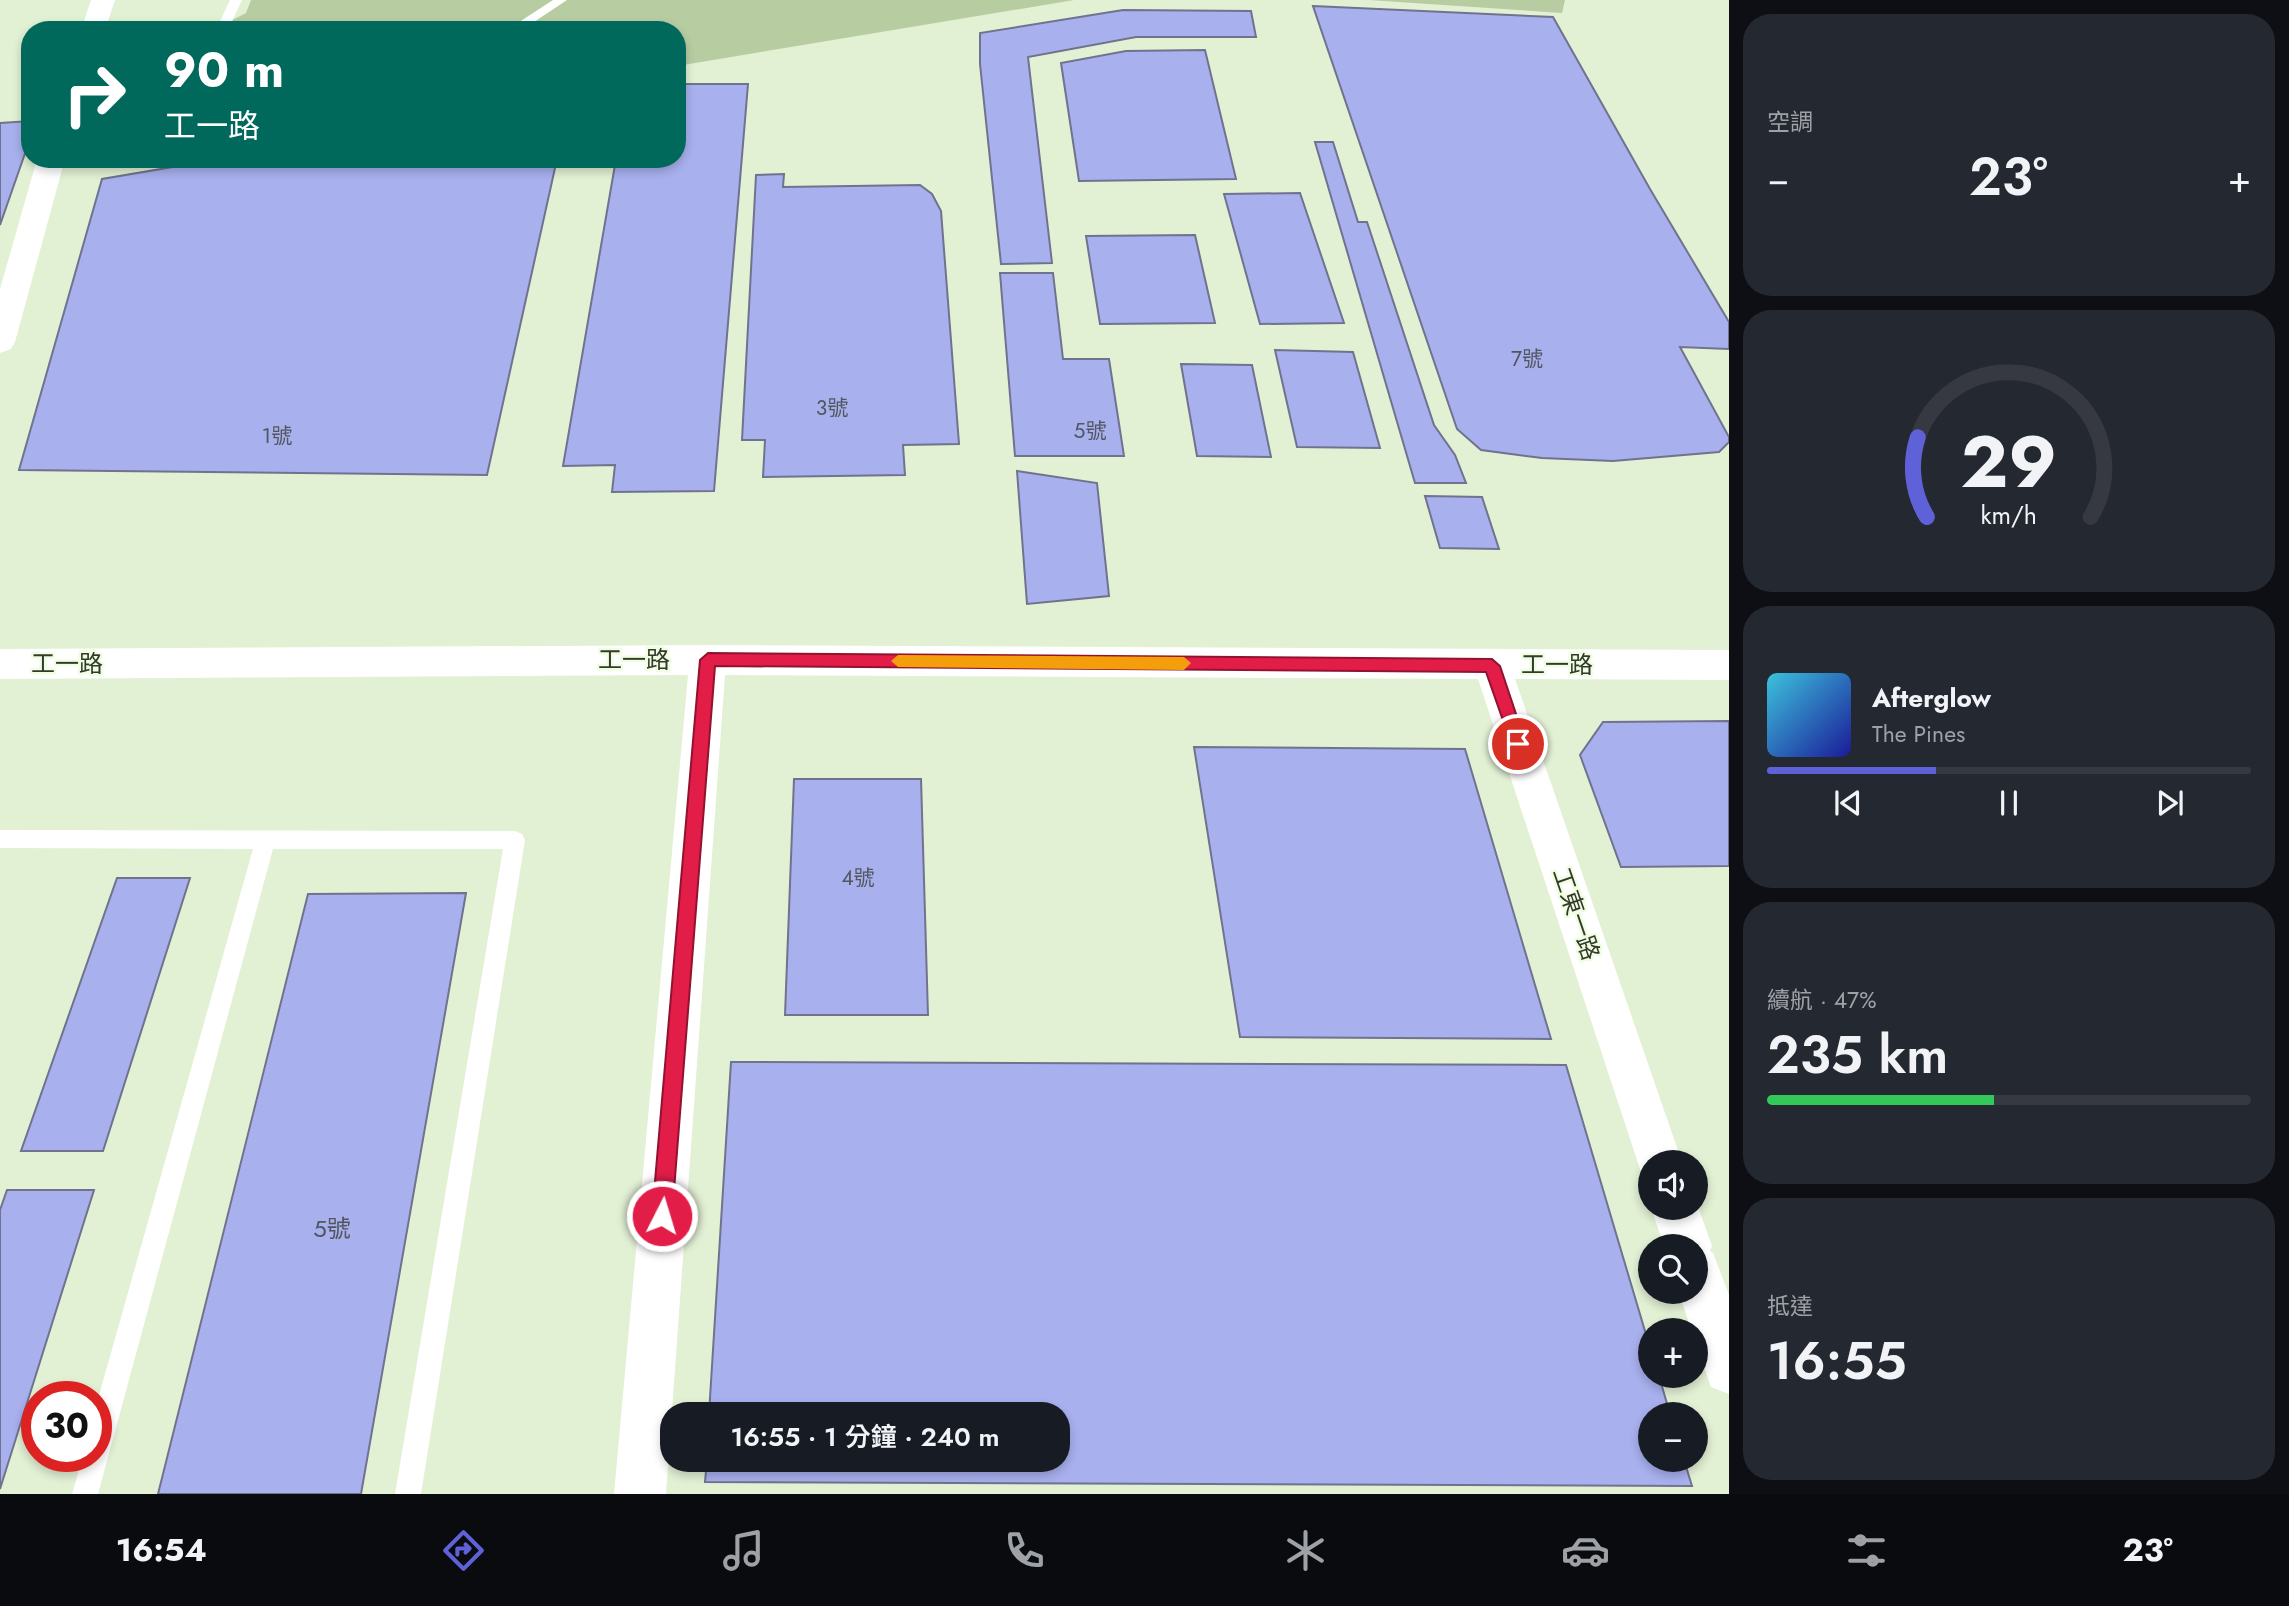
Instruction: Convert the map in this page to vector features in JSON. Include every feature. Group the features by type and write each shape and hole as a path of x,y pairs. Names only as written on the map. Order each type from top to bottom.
{"street":[{"path":"96,21 103,0"},
{"path":"0,342 48,168"},
{"path":"640,1494 708,660"},
{"name":"工一路","path":"0,664 708,660 1492,666 1729,665"},
{"name":"工東一路","path":"1492,666 1655,1150"},
{"path":"1707,1304 1729,1369"}],"lane":[{"path":"226,21 236,0"},
{"path":"527,21 561,0"},
{"path":"0,839 514,840 408,1494"},
{"path":"112,1397 265,840"},
{"path":"85,1494 91,1472"}],"green space":[{"path":"251,0 1074,0 686,65 686,21 230,21 246,13"},
{"path":"1369,0 1565,0 1562,13"}],"building":[{"path":"1313,6 1553,17 1729,322 1729,349 1680,347 1729,437 1729,442 1719,452 1613,461 1542,458 1481,450 1457,429"},
{"path":"1123,10 1251,11 1256,37 1136,37 1028,57 1052,263 1001,264 980,64 980,33"},
{"path":"1205,50 1236,179 1079,181 1061,63 1126,51"},
{"path":"686,84 748,84 714,491 612,492 615,465 563,466 614,168 686,168"},
{"path":"21,122 21,165 0,225 0,123"},
{"path":"1315,142 1333,142 1358,222 1367,222 1434,425 1455,455 1466,483 1415,483"},
{"path":"167,168 555,168 487,475 19,470 102,179"},
{"path":"784,174 783,187 920,185 932,194 941,211 959,444 903,445 905,475 763,477 765,440 742,440 756,175"},
{"path":"1300,193 1344,323 1260,324 1224,194"},
{"path":"1195,235 1215,323 1100,324 1086,236"},
{"path":"1000,273 1053,273 1063,359 1109,359 1124,456 1015,456"},
{"path":"1275,350 1353,352 1380,448 1297,447"},
{"path":"1181,364 1252,365 1271,457 1197,456"},
{"path":"1017,471 1097,483 1109,596 1027,604"},
{"path":"1425,496 1482,497 1499,549 1440,548"},
{"path":"1729,721 1729,866 1621,867 1580,755 1603,722"},
{"path":"1194,747 1465,749 1551,1039 1240,1037"},
{"path":"794,779 921,779 928,1015 785,1015"},
{"path":"117,878 190,878 103,1151 21,1151"},
{"path":"466,893 361,1494 158,1494 308,894"},
{"path":"731,1062 1566,1065 1641,1318 1638,1318 1638,1388 1662,1388 1667,1402 1638,1402 1638,1472 1688,1472 1692,1486 705,1482 706,1472 1070,1472 1070,1402 710,1402"},
{"path":"7,1190 94,1190 34,1381 21,1381 21,1422 0,1489 0,1210"}],"slow traffic":[{"path":"898,661 1184,663"}],"route":[{"path":"662,1216 708,660 1492,666 1518,744"}]}
